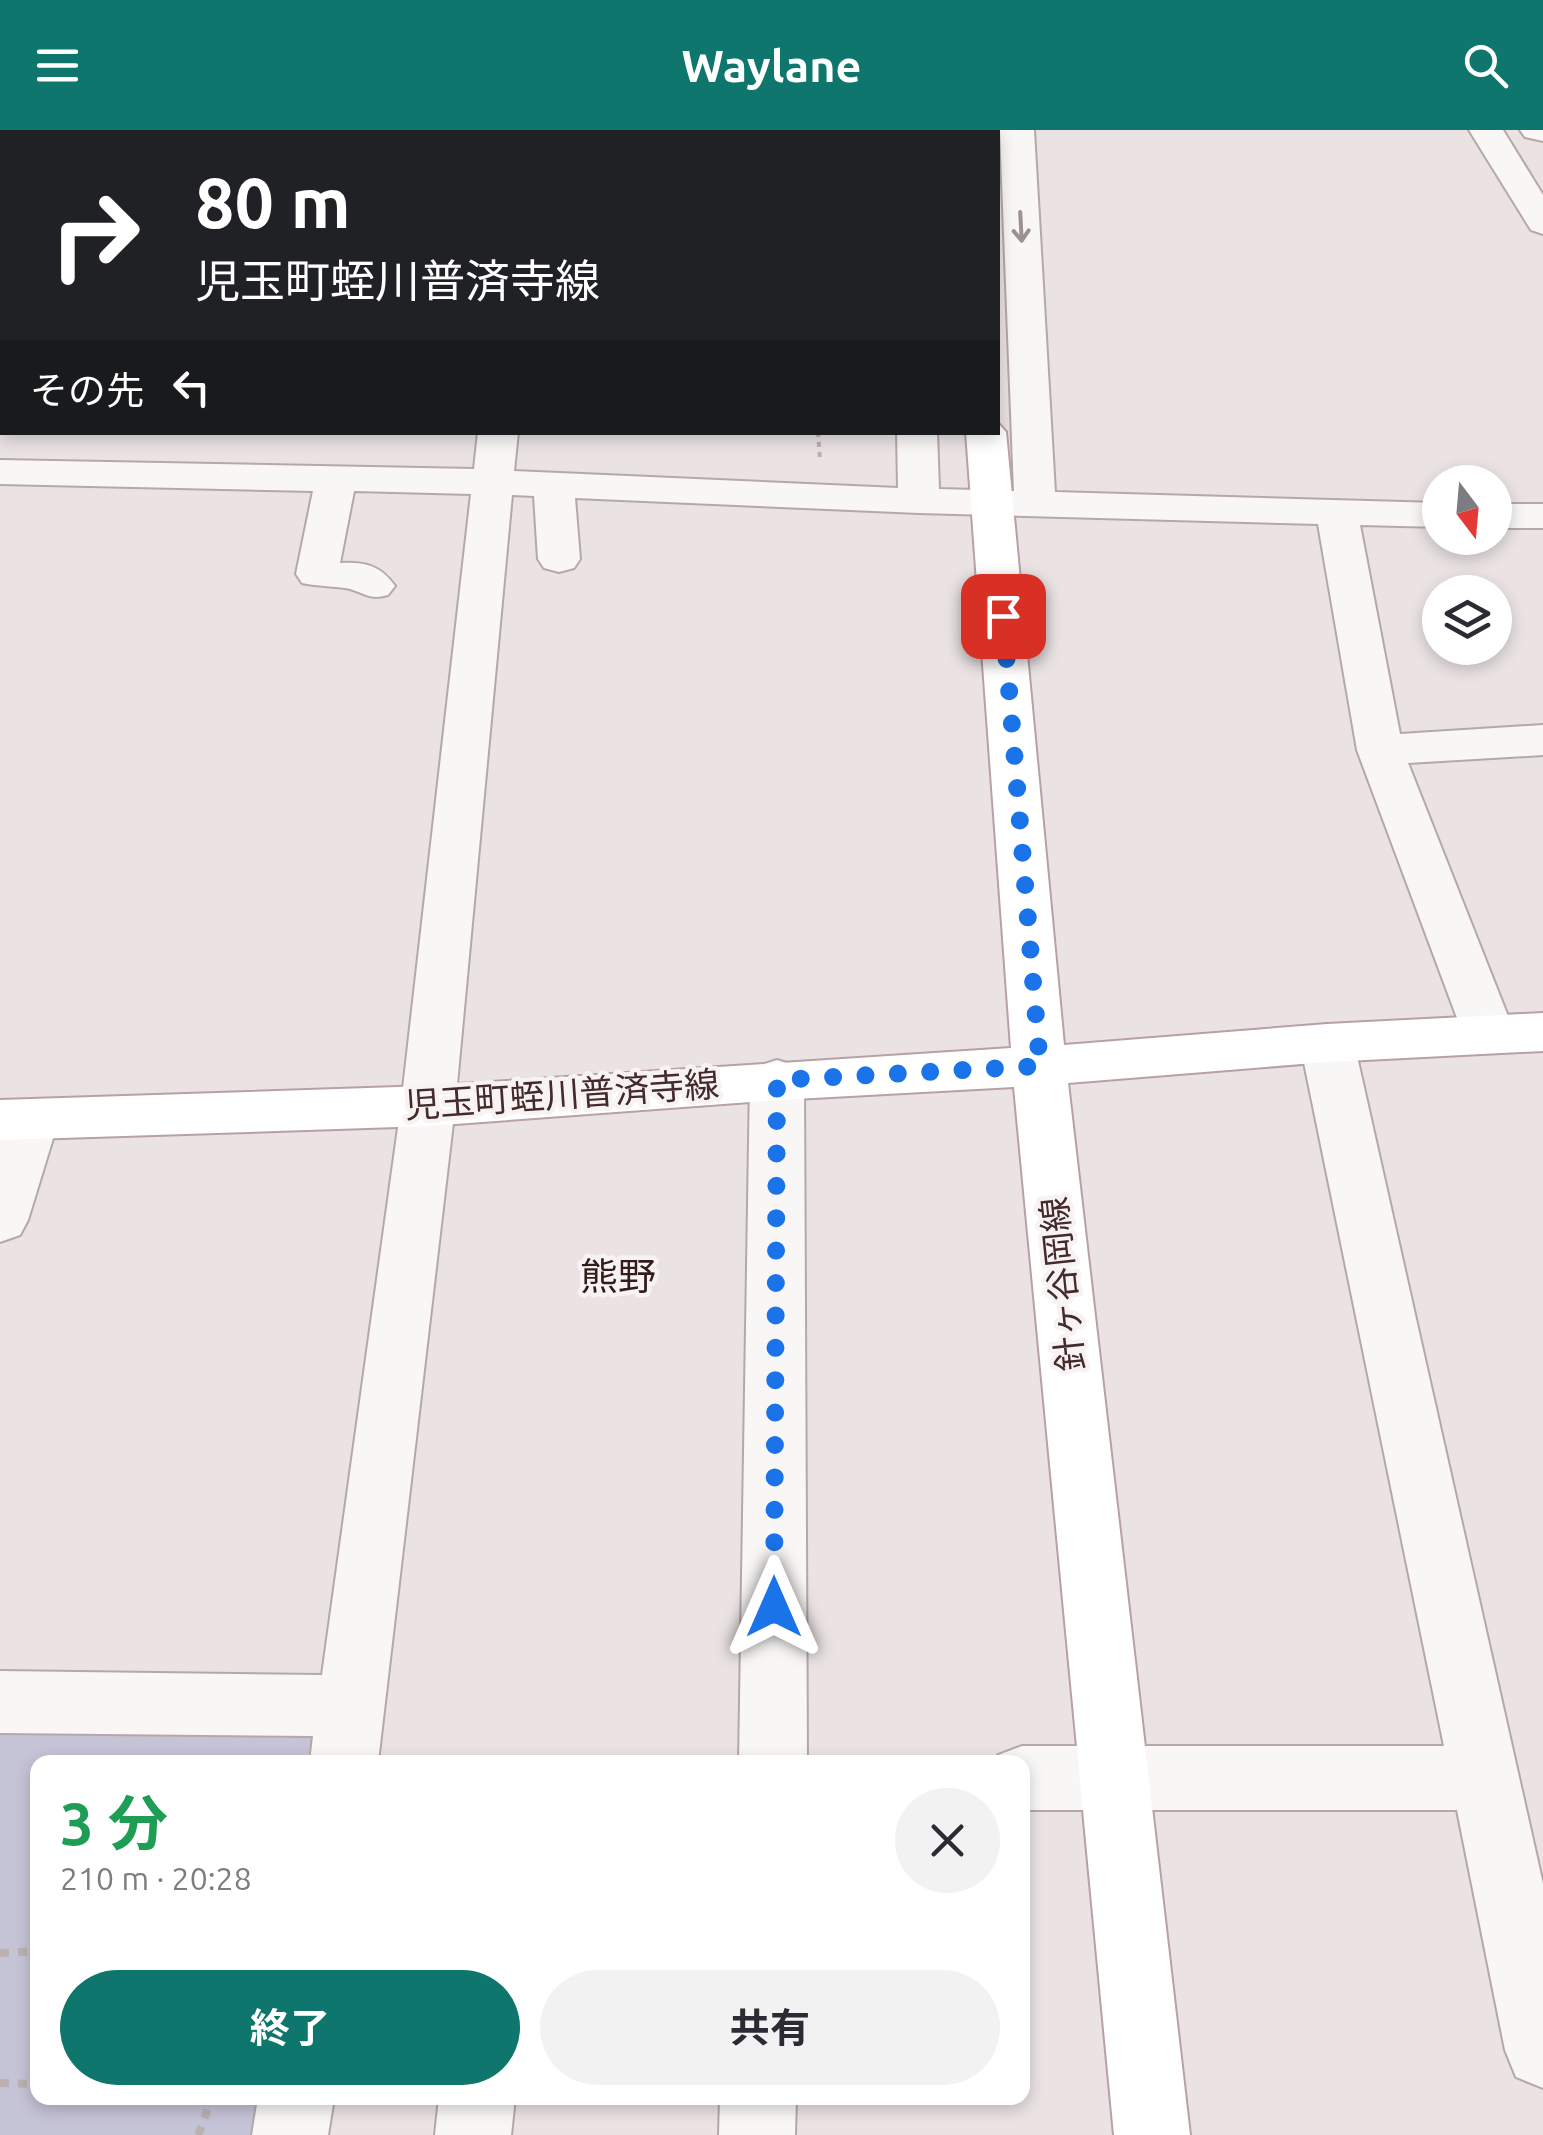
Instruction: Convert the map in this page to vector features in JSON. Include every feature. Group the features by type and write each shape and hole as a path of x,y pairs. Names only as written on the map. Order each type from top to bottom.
{"main road":[{"name":"針ヶ谷岡線","path":"987,435 1014,504 1040,1066 1152,2135"},
{"name":"児玉町蛭川普済寺線","path":"16,1119 428,1106 1327,1043 1543,1032"}],"street":[{"path":"1014,504 1017,130"},
{"path":"1486,130 1543,223"},
{"path":"164,475 175,435"},
{"path":"0,1702 348,1734 428,1106 498,435"},
{"path":"917,435 919,501"},
{"path":"0,472 494,482 919,501 1422,515"},
{"path":"336,479 318,574 330,578 360,574 373,586"},
{"path":"554,485 558,559"},
{"path":"1338,513 1380,750 1490,1034"},
{"path":"1512,516 1543,516"},
{"path":"1380,750 1543,740"},
{"path":"1327,1043 1543,2050"},
{"path":"773,1755 777,1080"},
{"path":"0,1220 16,1119"},
{"path":"1030,1778 1487,1778"},
{"path":"290,2135 295,2105"},
{"path":"473,2135 476,2105"},
{"path":"757,2135 758,2105"}],"path":[{"path":"0,1953 30,1951"},
{"path":"0,2083 30,2084"},
{"path":"198,2135 209,2105"}],"shaded area":[{"path":"0,1719 319,1728 315,1755 30,1755 30,2105 261,2105 256,2135 0,2135"}],"district":[{"name":"熊野","path":"618,1277"}],"route":[{"path":"774,1607 777,1080 1040,1066 1003,616"}]}
